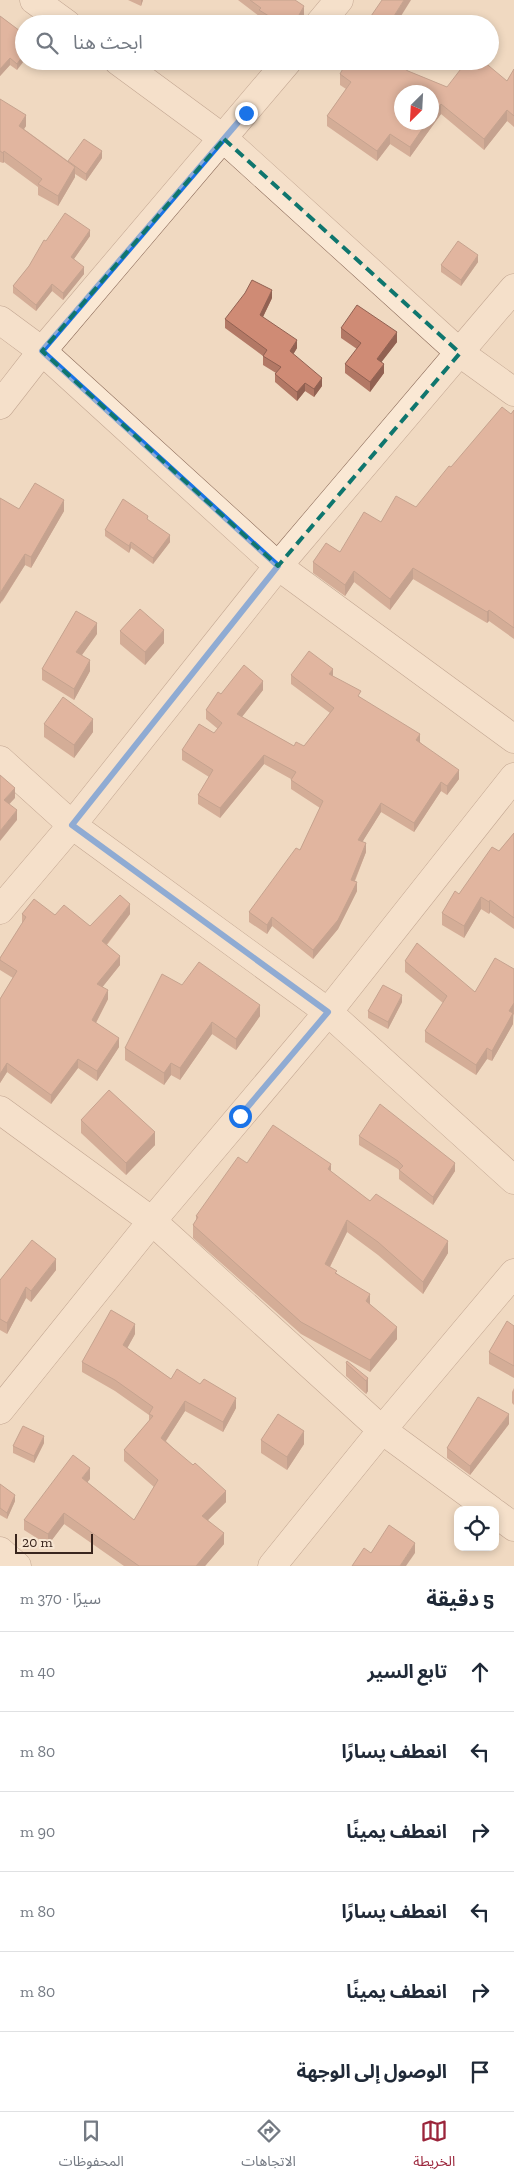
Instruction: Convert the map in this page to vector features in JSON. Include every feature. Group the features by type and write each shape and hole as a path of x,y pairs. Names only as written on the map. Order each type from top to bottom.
{"street":[{"path":"34,0 55,15"},
{"path":"326,15 339,0"},
{"path":"130,70 224,139 460,353 514,392"},
{"path":"0,405 42,351 224,139 281,70"},
{"path":"0,910 72,825 278,566 514,288"},
{"path":"0,320 42,351 278,566 514,739"},
{"path":"0,760 72,825 328,1012 514,1180"},
{"path":"0,1410 152,1221 328,1012 514,777"},
{"path":"0,1110 152,1221 382,1430 486,1506"},
{"path":"272,1566 382,1430 514,1273"},
{"path":"499,1516 514,1527"},
{"path":"0,1551 17,1566"}],"highlighted area":[{"path":"224,139 460,353 278,566 42,351"}],"building":[{"path":"250,0 295,0 304,6 299,15 267,15 259,10 261,8"},
{"path":"382,0 404,0 395,15 372,15"},
{"path":"0,16 15,27 15,62 10,58 0,69"},
{"path":"514,69 514,116 507,110 484,139 441,104 439,107 439,85 394,85 394,130 422,130 410,147 390,134 377,151 327,116 351,82 340,74 342,70 406,70 447,87 460,70 494,70 507,81"},
{"path":"0,99 26,115 19,126 75,167 58,196 38,184 42,179 4,151 3,153 0,151"},
{"path":"84,139 102,151 86,174 68,161"},
{"path":"65,213 90,230 71,257 84,267 63,293 52,284 36,305 13,286"},
{"path":"458,241 478,255 461,280 441,265"},
{"path":"252,280 272,290 260,315 297,340 290,351 322,378 314,389 305,383 297,392 275,374 281,367 263,356 267,350 225,319 245,293"},
{"path":"357,305 397,332 377,359 384,364 370,382 345,364 361,343 341,328"},
{"path":"502,407 511,414 514,410 514,628 489,610 487,612 413,568 390,599 354,571 345,585 313,562 326,543 340,552 364,512 381,522 396,496 416,507 449,466 451,467"},
{"path":"35,483 64,500 31,557 25,554 0,593 0,498 19,509"},
{"path":"123,499 148,516 147,519 170,535 153,558 131,542 129,546 105,530"},
{"path":"140,609 164,630 145,652 120,631"},
{"path":"76,611 97,623 76,652 90,660 74,689 42,669"},
{"path":"309,651 333,669 329,674 361,691 358,696 420,734 416,740 459,770 447,786 441,782 414,823 381,803 358,840 366,843 351,880 357,882 338,920 313,950 272,917 267,925 249,912 296,848 300,850 323,801 291,780 296,772 264,755 220,808 198,795 213,770 182,750 199,724 214,733 222,723 206,710 218,692 221,694 244,665 263,681 237,714 294,746 296,742 304,746 334,708 291,675"},
{"path":"63,697 93,719 74,745 44,724"},
{"path":"0,775 15,788 4,800 17,810 0,831"},
{"path":"514,833 514,918 490,900 489,902 481,897 464,926 442,913 455,891 459,894 492,847 499,851"},
{"path":"120,895 130,904 102,941 120,956 97,984 108,990 92,1020 119,1038 97,1071 78,1059 51,1095 7,1063 0,1074 0,999 17,971 0,960 0,958 26,917 22,914 34,899 55,915 64,905 90,926"},
{"path":"417,943 475,992 495,958 514,969 514,1003 509,1011 513,1013 492,1051 487,1048 476,1065 425,1031 447,996 405,961"},
{"path":"199,962 260,1005 236,1039 212,1022 180,1068 171,1063 164,1073 125,1048 162,974 182,985"},
{"path":"383,985 402,995 388,1022 368,1011"},
{"path":"109,1090 155,1132 126,1163 81,1120"},
{"path":"380,1104 455,1163 433,1197 399,1170 403,1166 398,1161 359,1136"},
{"path":"273,1125 331,1164 328,1169 370,1201 376,1194 448,1241 423,1282 378,1242 347,1220 325,1264 337,1271 335,1273 370,1294 366,1301 397,1327 370,1360 301,1322 193,1225 198,1217 196,1216 238,1157 247,1163"},
{"path":"32,1240 56,1259 31,1291 26,1287 7,1323 0,1319 0,1280"},
{"path":"111,1310 135,1324 123,1345 171,1379 177,1369 200,1384 204,1379 236,1398 223,1422 185,1401 161,1438 193,1465 195,1463 226,1491 202,1516 224,1533 196,1566 139,1566 64,1513 48,1534 24,1520 73,1455 90,1468 82,1478 134,1520 158,1480 124,1450 153,1416 149,1414 153,1407 115,1380 82,1362"},
{"path":"507,1321 514,1326 514,1366 489,1352"},
{"path":"347,1361 368,1378 366,1381 346,1363"},
{"path":"478,1397 509,1414 470,1466 447,1448"},
{"path":"278,1414 304,1431 287,1457 261,1440"},
{"path":"23,1426 44,1436 34,1456 13,1446"},
{"path":"0,1484 15,1495 7,1513 0,1508"},
{"path":"389,1525 415,1543 400,1566 352,1566 364,1548 371,1553"}],"route":[{"path":"240,1116 328,1012 72,825 278,566 42,351 246,113"}]}
